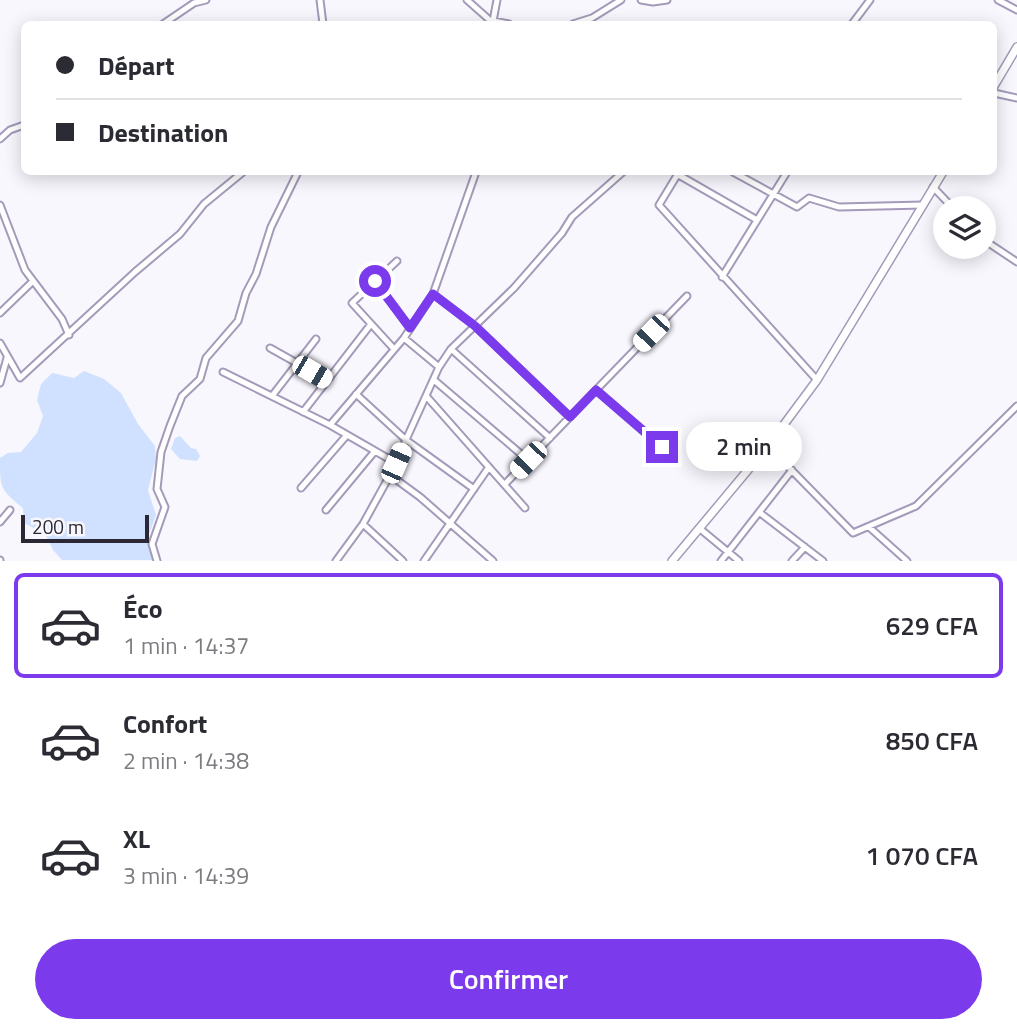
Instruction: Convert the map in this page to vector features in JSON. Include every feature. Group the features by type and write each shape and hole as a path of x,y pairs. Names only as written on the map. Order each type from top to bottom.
{"main road":[{"path":"997,81 1017,47"},
{"path":"672,561 768,446 817,380 941,175"}],"street":[{"path":"167,21 194,3 206,0"},
{"path":"320,0 323,21"},
{"path":"467,0 491,21"},
{"path":"493,21 497,0"},
{"path":"582,21 621,0"},
{"path":"641,0 667,0"},
{"path":"854,21 870,0"},
{"path":"998,0 1017,10"},
{"path":"997,94 1017,97"},
{"path":"0,139 21,126"},
{"path":"0,132 10,131"},
{"path":"0,343 20,378 180,234 204,204 239,175"},
{"path":"158,561 152,544 165,507 157,489 161,452 170,426 183,396 200,379 206,358 238,321 271,227 297,175"},
{"path":"330,425 404,338 433,294 475,175"},
{"path":"336,561 363,524 390,475 439,368 451,349 514,288 562,233 572,217 620,175"},
{"path":"677,175 660,205 817,380"},
{"path":"681,175 757,220"},
{"path":"738,175 797,207 809,198 839,207 923,205"},
{"path":"722,277 785,175"},
{"path":"933,187 942,196"},
{"path":"0,205 20,260 32,282 62,318 69,334"},
{"path":"996,248 1017,262"},
{"path":"394,349 352,303 397,261"},
{"path":"375,281 410,328"},
{"path":"0,313 32,282"},
{"path":"433,294 475,326 570,417"},
{"path":"505,484 687,296"},
{"path":"303,412 372,324"},
{"path":"404,338 439,368"},
{"path":"272,396 316,339"},
{"path":"270,348 327,380"},
{"path":"451,349 550,438"},
{"path":"0,383 7,358"},
{"path":"223,372 330,425 396,463"},
{"path":"434,380 528,460"},
{"path":"596,390 662,447"},
{"path":"356,394 406,440 474,489"},
{"path":"427,397 525,508"},
{"path":"768,446 853,533 916,506 1017,406"},
{"path":"300,488 347,435"},
{"path":"326,510 375,451"},
{"path":"424,561 489,467"},
{"path":"721,561 792,470"},
{"path":"390,475 420,497 493,561"},
{"path":"0,522 10,510"},
{"path":"759,512 823,561"},
{"path":"363,524 402,561"},
{"path":"869,527 908,561"},
{"path":"699,528 739,561"},
{"path":"792,561 805,547"}],"water":[{"path":"84,371 104,379 121,393 138,424 155,446 156,459 148,490 156,515 148,537 153,560 62,560 45,534 24,523 23,508 3,488 0,458 8,453 21,452 37,433 43,416 37,400 41,384 52,373 74,378"},
{"path":"180,436 191,448 196,449 200,456 197,461 180,459 171,449 175,438"}],"route":[{"path":"375,281 410,328 433,294 475,326 570,417 596,390 662,447"}]}
